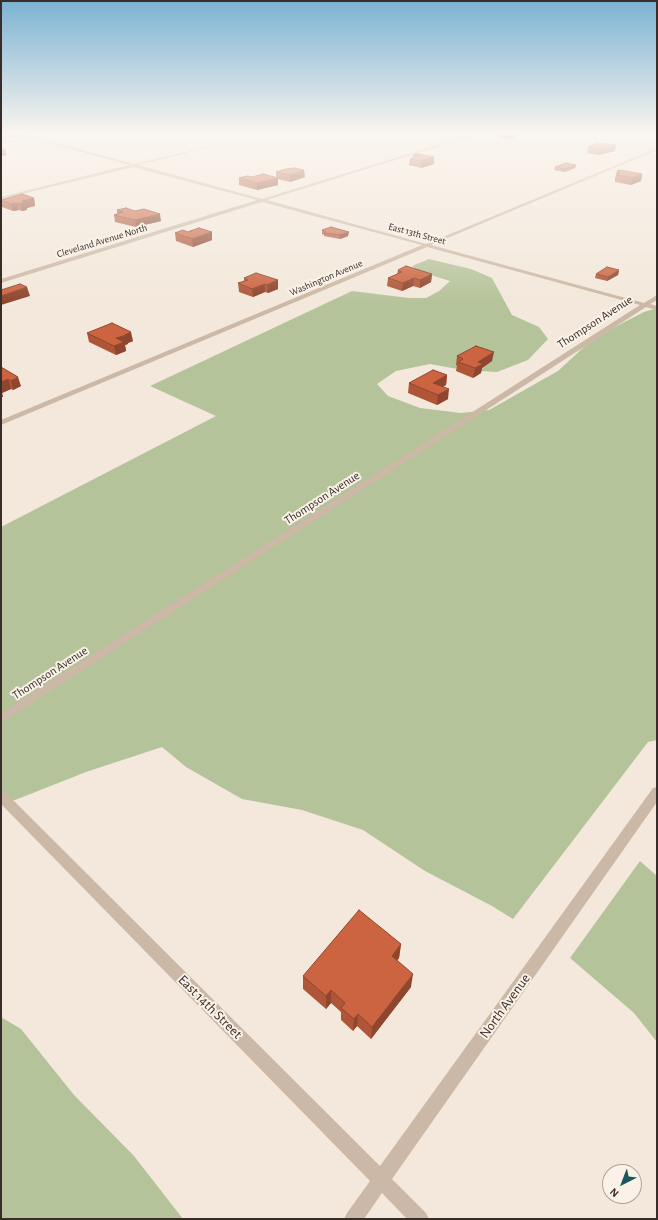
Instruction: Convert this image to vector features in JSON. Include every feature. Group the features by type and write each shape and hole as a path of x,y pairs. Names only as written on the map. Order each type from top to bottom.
{"street":[{"path":"1,198 37,189"},
{"name":"East 13th Street","path":"221,189 657,308"},
{"name":"Cleveland Avenue North","path":"1,281 298,189"},
{"name":"Washington Avenue","path":"1,423 561,189"},
{"name":"Thompson Avenue","path":"1,719 657,297"},
{"name":"North Avenue","path":"352,1219 657,792"},
{"name":"East 14th Street","path":"1,796 420,1219"}],"green space":[{"path":"429,259 471,269 492,278 512,315 539,327 548,339 528,360 497,372 463,370 430,364 396,371 377,384 388,396 420,408 461,413 489,410 558,371 585,346 611,329 644,312 657,308 657,740 648,742 513,919 492,906 425,871 363,830 302,810 242,799 186,767 162,747 86,772 15,800 1,802 1,527 216,416 150,386 352,291 409,298 426,298 439,291 450,281 418,271 412,266"},
{"path":"640,861 657,876 657,1042 634,1013 570,958"},
{"path":"1,1017 21,1029 74,1095 134,1156 183,1219 1,1219"}],"building":[{"path":"22,194 34,198 22,201 25,202 20,204 11,204 1,200"},
{"path":"126,208 135,211 144,209 160,214 135,220 114,215 123,212 117,210"},
{"path":"331,227 349,232 340,235 324,233 326,232 322,230"},
{"path":"199,228 212,232 192,239 175,233 183,230 188,232"},
{"path":"406,266 432,274 420,280 414,278 403,283 388,278 402,272 398,270"},
{"path":"607,267 619,270 608,277 596,274"},
{"path":"256,273 278,280 252,289 238,283 248,280 244,278"},
{"path":"20,284 27,287 1,296 1,290"},
{"path":"112,323 131,332 125,335 127,335 116,338 124,342 114,346 87,333"},
{"path":"476,346 494,352 478,362 483,364 475,368 458,362 463,359 457,356"},
{"path":"1,367 18,377 11,381 8,379 1,382"},
{"path":"433,370 447,375 433,383 449,389 438,395 409,383"},
{"path":"359,910 401,944 392,956 413,974 372,1027 358,1014 354,1019 341,1008 345,1003 331,990 326,996 303,976"}]}
